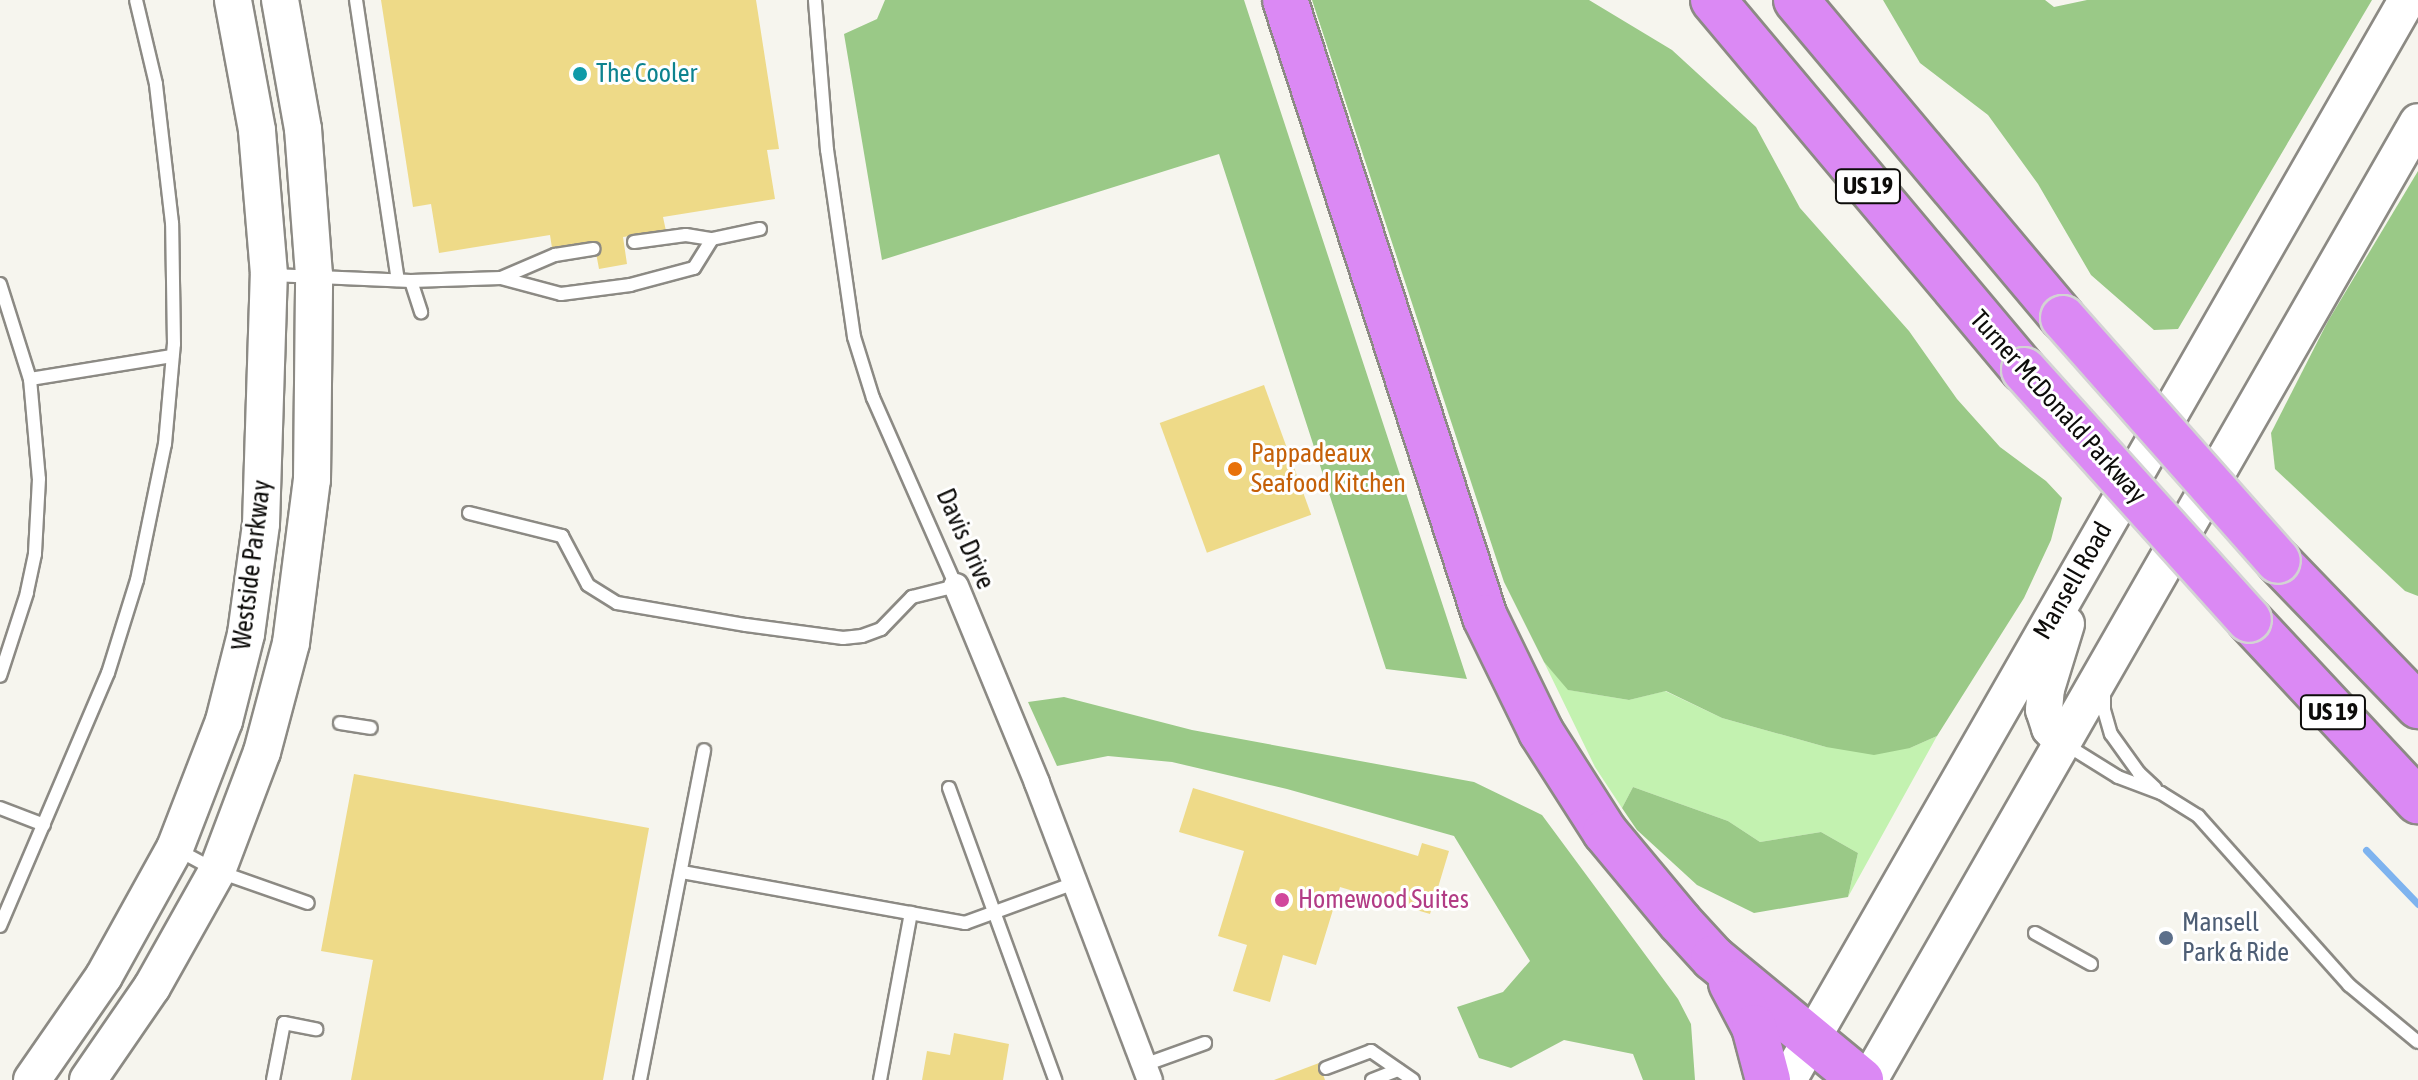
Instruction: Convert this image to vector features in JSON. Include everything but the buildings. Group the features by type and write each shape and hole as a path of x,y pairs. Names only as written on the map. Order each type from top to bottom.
{"highway":[{"path":"1285,0 1461,547 1506,665 1541,732 1605,832 1713,958 1861,1080"},
{"name":"Turner McDonald Parkway","path":"1713,0 2024,370 2249,620 2418,801"},
{"name":"US 19","path":"1796,0 2063,318 2278,561 2418,706"},
{"path":"1713,958 1754,1027 1768,1080"}],"main road":[{"name":"Westside Parkway","path":"32,1080 104,976 175,848 224,721 255,581 264,470 269,274 257,130 233,0"},
{"name":"Westside Parkway","path":"88,1080 159,975 217,871 278,701 301,589 312,480 314,275 303,129 280,0"},
{"name":"Mansell Road","path":"1788,1080 2407,0"},
{"path":"1869,1080 2418,122"},
{"path":"2063,742 2050,728 2044,710 2046,689 2087,558"}],"street":[{"name":"Davis Drive","path":"956,586 1147,1072"}],"lane":[{"path":"0,926 108,673 137,580 165,444 172,356 172,223 156,84 136,0"},
{"path":"356,0 404,280 421,312"},
{"name":"Davis Drive","path":"815,0 827,150 854,337 873,398 956,586"},
{"path":"634,242 686,235 712,239 760,229"},
{"path":"269,274 404,280 501,278 561,294 630,285 694,268 712,239"},
{"path":"501,278 555,255 594,249"},
{"path":"0,284 30,379 38,442 35,554 23,607 0,676"},
{"path":"30,379 172,356"},
{"path":"469,513 562,536 588,585 617,603 746,625 843,638 862,636 881,629 912,597 956,586"},
{"path":"2109,662 2104,710 2111,734 2139,773 2161,793 2198,816 2349,985 2418,1042"},
{"path":"340,723 371,728"},
{"path":"2063,742 2118,777 2161,793"},
{"path":"640,1080 704,750"},
{"path":"949,788 1055,1080"},
{"path":"0,808 44,825"},
{"path":"175,848 217,871 308,903"},
{"path":"682,872 965,923 1075,883"},
{"path":"880,1080 911,913"},
{"path":"2035,933 2091,964"},
{"path":"273,1080 284,1023 316,1029"},
{"path":"1147,1072 1205,1043"},
{"path":"1326,1068 1371,1051 1413,1080"},
{"path":"1372,1080 1398,1070"}],"green space":[{"path":"885,0 1244,0 1467,679 1386,669 1219,154 882,260 844,34 877,19"},
{"path":"1312,0 1589,0 1672,50 1756,127 1800,208 1909,331 1957,399 2000,447 2046,481 2062,498 2051,540 2024,598 1937,736 1910,748 1874,755 1826,747 1722,718 1666,691 1629,700 1568,690 1544,662 1504,582"},
{"path":"1883,0 2045,0 2054,7 2087,0 2372,0 2178,329 2154,330 2091,275 2038,184 1988,115 1920,63"},
{"path":"2418,171 2418,596 2405,591 2275,469 2271,433 2328,321"},
{"path":"1544,662 1569,690 1629,700 1665,691 1722,718 1826,747 1910,748 1937,736 1848,897 1858,853 1821,832 1760,842 1728,821 1633,787 1622,808 1595,767"},
{"path":"1064,697 1192,730 1474,782 1542,815 1678,999 1691,1024 1695,1080 1643,1080 1633,1054 1564,1040 1511,1068 1479,1058 1457,1007 1503,992 1530,961 1454,836 1287,789 1172,762 1108,756 1057,766 1028,702"},
{"path":"1633,787 1728,821 1760,842 1821,832 1858,853 1848,897 1754,913 1697,885 1637,830 1622,808"}],"waterway":[{"path":"2366,850 2418,904"}],"place":[{"name":"The Cooler","path":"580,74"},
{"name":"Pappadeaux Seafood Kitchen","path":"1235,469"},
{"name":"Homewood Suites","path":"1282,900"},
{"name":"Mansell Park & Ride","path":"2166,938"}]}
